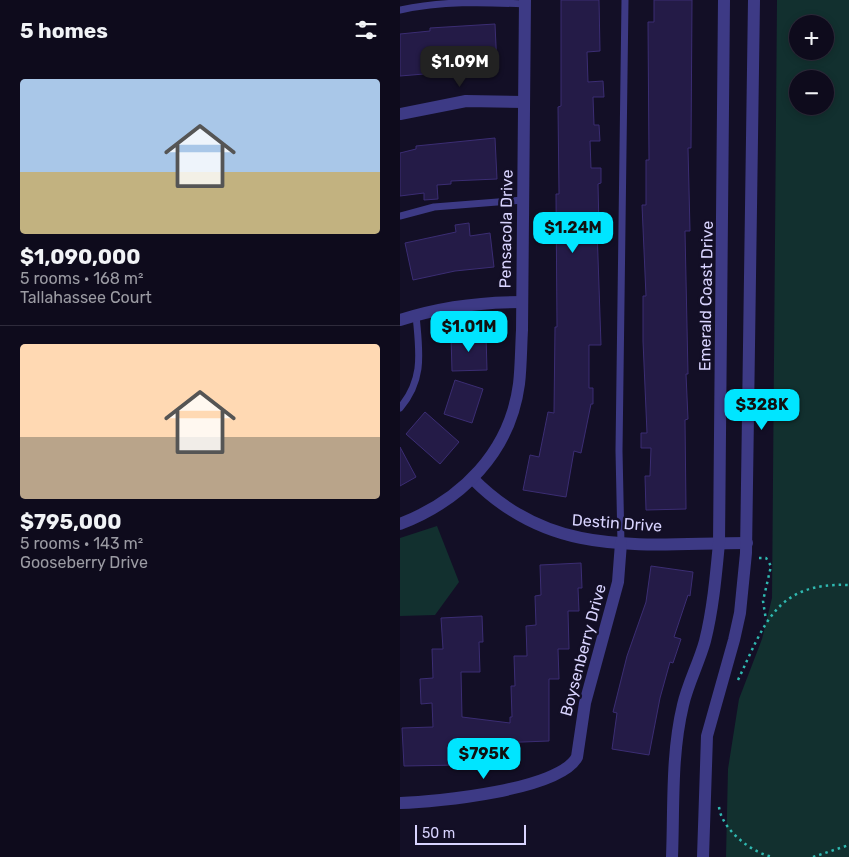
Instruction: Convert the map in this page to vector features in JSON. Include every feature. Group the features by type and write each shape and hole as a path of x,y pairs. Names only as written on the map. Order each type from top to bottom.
{"street":[{"name":"Emerald Coast Drive","path":"672,857 674,772 678,729 683,704 705,640 715,582 719,543 724,0"},
{"path":"703,857 707,736 740,613 747,543 754,0"},
{"name":"Pensacola Drive","path":"400,524 432,509 473,479 498,446 516,401 519,384 522,302 525,2"},
{"path":"400,114 466,101 524,102"},
{"path":"400,320 416,315 484,302 522,302"},
{"name":"Destin Drive","path":"473,479 510,511 538,526 582,539 621,543 747,543"},
{"name":"Boysenberry Drive","path":"400,803 436,801 486,794 567,770 573,764 577,757 585,703 618,582 621,543"}],"lane":[{"path":"621,543 620,431 625,0"},
{"path":"400,10 424,5 475,1 525,2"},
{"path":"400,216 442,206 523,200"},
{"path":"400,408 416,384 418,373 416,315"}],"path":[{"path":"738,681 766,620 773,611 792,596 825,584 849,584"},
{"path":"719,802 720,812 728,827 741,841 774,857"},
{"path":"813,857 849,845"}],"green space":[{"path":"777,0 849,0 849,857 726,857 728,769 739,699 762,639 772,598"},
{"path":"437,526 459,582 435,615 400,616 400,538"}],"building":[{"path":"561,0 599,0 600,51 587,52 588,82 603,81 604,97 593,97 594,125 599,125 600,141 590,141 591,168 601,168 601,183 598,184 599,228 597,228 601,345 589,345 589,388 593,388 593,404 591,404 581,453 574,451 566,497 523,490 530,455 539,457 548,412 554,413 555,327 557,327 556,194 559,194 558,107 561,106"},
{"path":"654,0 692,0 691,148 688,148 690,231 685,231 688,419 685,420 686,509 646,510 645,476 650,476 651,448 641,448 641,433 647,433 643,341 643,296 646,296 642,205 646,205 646,160 649,160 648,22 654,22"},
{"path":"495,24 497,68 400,76 400,34 430,31 430,28"},
{"path":"495,138 497,179 451,181 451,184 437,185 438,199 424,200 424,193 400,196 400,153 416,149 416,146"},
{"path":"469,223 470,236 490,233 494,267 455,271 413,280 405,243 456,232 455,225"},
{"path":"486,335 487,370 452,371 451,336"},
{"path":"455,380 483,389 472,423 444,414"},
{"path":"425,412 459,442 440,464 406,434"},
{"path":"400,447 416,477 400,486"},
{"path":"581,563 582,588 578,588 579,611 568,611 569,649 558,649 559,679 549,679 549,741 496,743 495,756 459,751 460,765 404,766 402,728 433,727 432,703 421,704 420,679 433,678 432,649 443,649 441,618 482,616 483,642 479,642 480,672 461,672 462,717 510,723 510,717 512,717 511,686 515,686 514,656 527,656 526,626 536,625 535,596 541,595 540,565"},
{"path":"651,566 693,572 690,596 688,595 674,637 681,639 673,663 670,662 660,698 649,755 612,749 617,713 613,712 627,656 646,602"}]}
